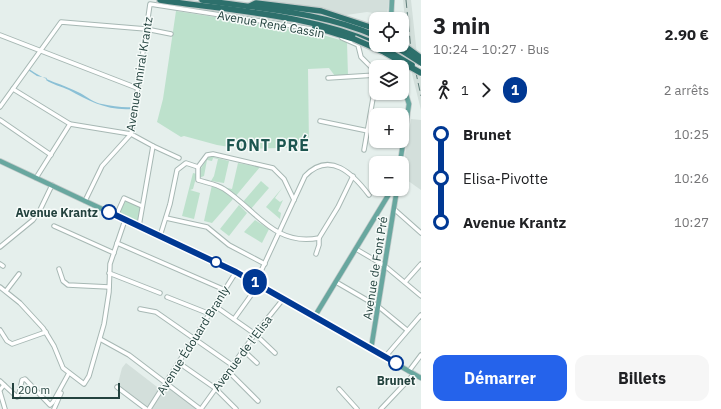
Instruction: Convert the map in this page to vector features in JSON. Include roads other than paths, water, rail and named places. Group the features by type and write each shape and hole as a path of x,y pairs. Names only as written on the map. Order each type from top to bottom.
{"highway":[{"path":"160,0 225,9 230,13 311,26 369,41"},
{"path":"202,0 308,15 369,33"},
{"path":"248,7 256,3 321,11 369,27"},
{"path":"355,37 421,72"},
{"path":"409,49 421,58"},
{"path":"392,52 406,60 421,72"},
{"path":"404,52 421,63"}],"main road":[{"path":"391,12 392,0"},
{"path":"401,156 409,104 408,100"},
{"path":"0,161 236,272 284,298 421,378"},
{"path":"315,316 390,196"},
{"name":"Avenue de Font Pré","path":"371,349 379,308 394,209 394,196"}],"street":[{"name":"Avenue Amiral Krantz","path":"85,201 102,166 131,134 150,4"},
{"name":"Avenue René Cassin","path":"150,4 317,30 352,41 358,45 361,57 369,65"},
{"path":"0,107 39,50 61,22 146,29 171,34"},
{"path":"0,35 137,88"},
{"path":"328,78 369,75"},
{"path":"13,89 70,124 131,134 179,158"},
{"path":"364,150 373,100"},
{"path":"0,120 51,155"},
{"path":"320,121 368,131"},
{"path":"36,178 70,124"},
{"path":"139,226 153,146"},
{"path":"294,200 284,179 273,168 213,154 207,155 198,167 198,180 217,185 225,190 258,219 280,233 298,240 319,238"},
{"path":"160,236 166,218 177,170 186,163 198,167"},
{"path":"234,319 257,283 264,264 280,233 305,176 312,169 321,166 335,165 349,171 369,195"},
{"path":"316,254 319,238 338,208 353,176"},
{"path":"0,247 33,220 40,210 52,185"},
{"path":"116,216 124,198 142,206"},
{"path":"394,209 421,233"},
{"path":"166,218 207,227 229,244 264,264"},
{"path":"0,286 22,304 46,332 54,346 62,366 81,384 86,383 100,339 105,318 109,287 109,273 125,220"},
{"path":"54,226 114,253"},
{"path":"117,243 225,290"},
{"path":"356,249 385,266 421,296"},
{"path":"405,282 421,264"},
{"path":"59,270 63,281 68,285 109,287"},
{"name":"Avenue Édouard Branly","path":"150,409 236,272"},
{"path":"109,273 160,293"},
{"path":"6,291 19,274"},
{"path":"336,282 379,308 407,330"},
{"path":"167,297 210,314"},
{"name":"Avenue de l'Elisa","path":"200,409 228,372 232,364 284,298"},
{"path":"215,306 255,334 275,353"},
{"path":"140,309 156,312 232,364"},
{"path":"385,357 421,314"},
{"path":"0,330 7,341 12,344 46,332"},
{"path":"100,339 129,355 200,409"},
{"path":"243,350 257,362"},
{"path":"409,371 421,355"},
{"path":"179,363 215,388 236,409"},
{"path":"228,372 258,401"},
{"path":"0,381 17,397 19,394 21,381 25,379 49,405 53,403 69,373"},
{"path":"381,409 414,374"},
{"path":"4,385 0,391 5,409"},
{"path":"54,409 62,391 62,385"},
{"path":"117,387 146,409"},
{"path":"339,389 357,409"}],"water":[{"path":"29,69 43,77 37,76 28,70"},
{"path":"47,79 74,90 99,103 118,107 133,107 132,109 123,109 107,107 51,83 46,80"}],"railway":[{"path":"406,0 411,50 421,96"}],"place":[{"name":"Avenue Krantz","path":"109,212"},
{"name":"Brunet","path":"396,363"}],"district":[{"name":"FONT PRÉ","path":"268,145"}]}
